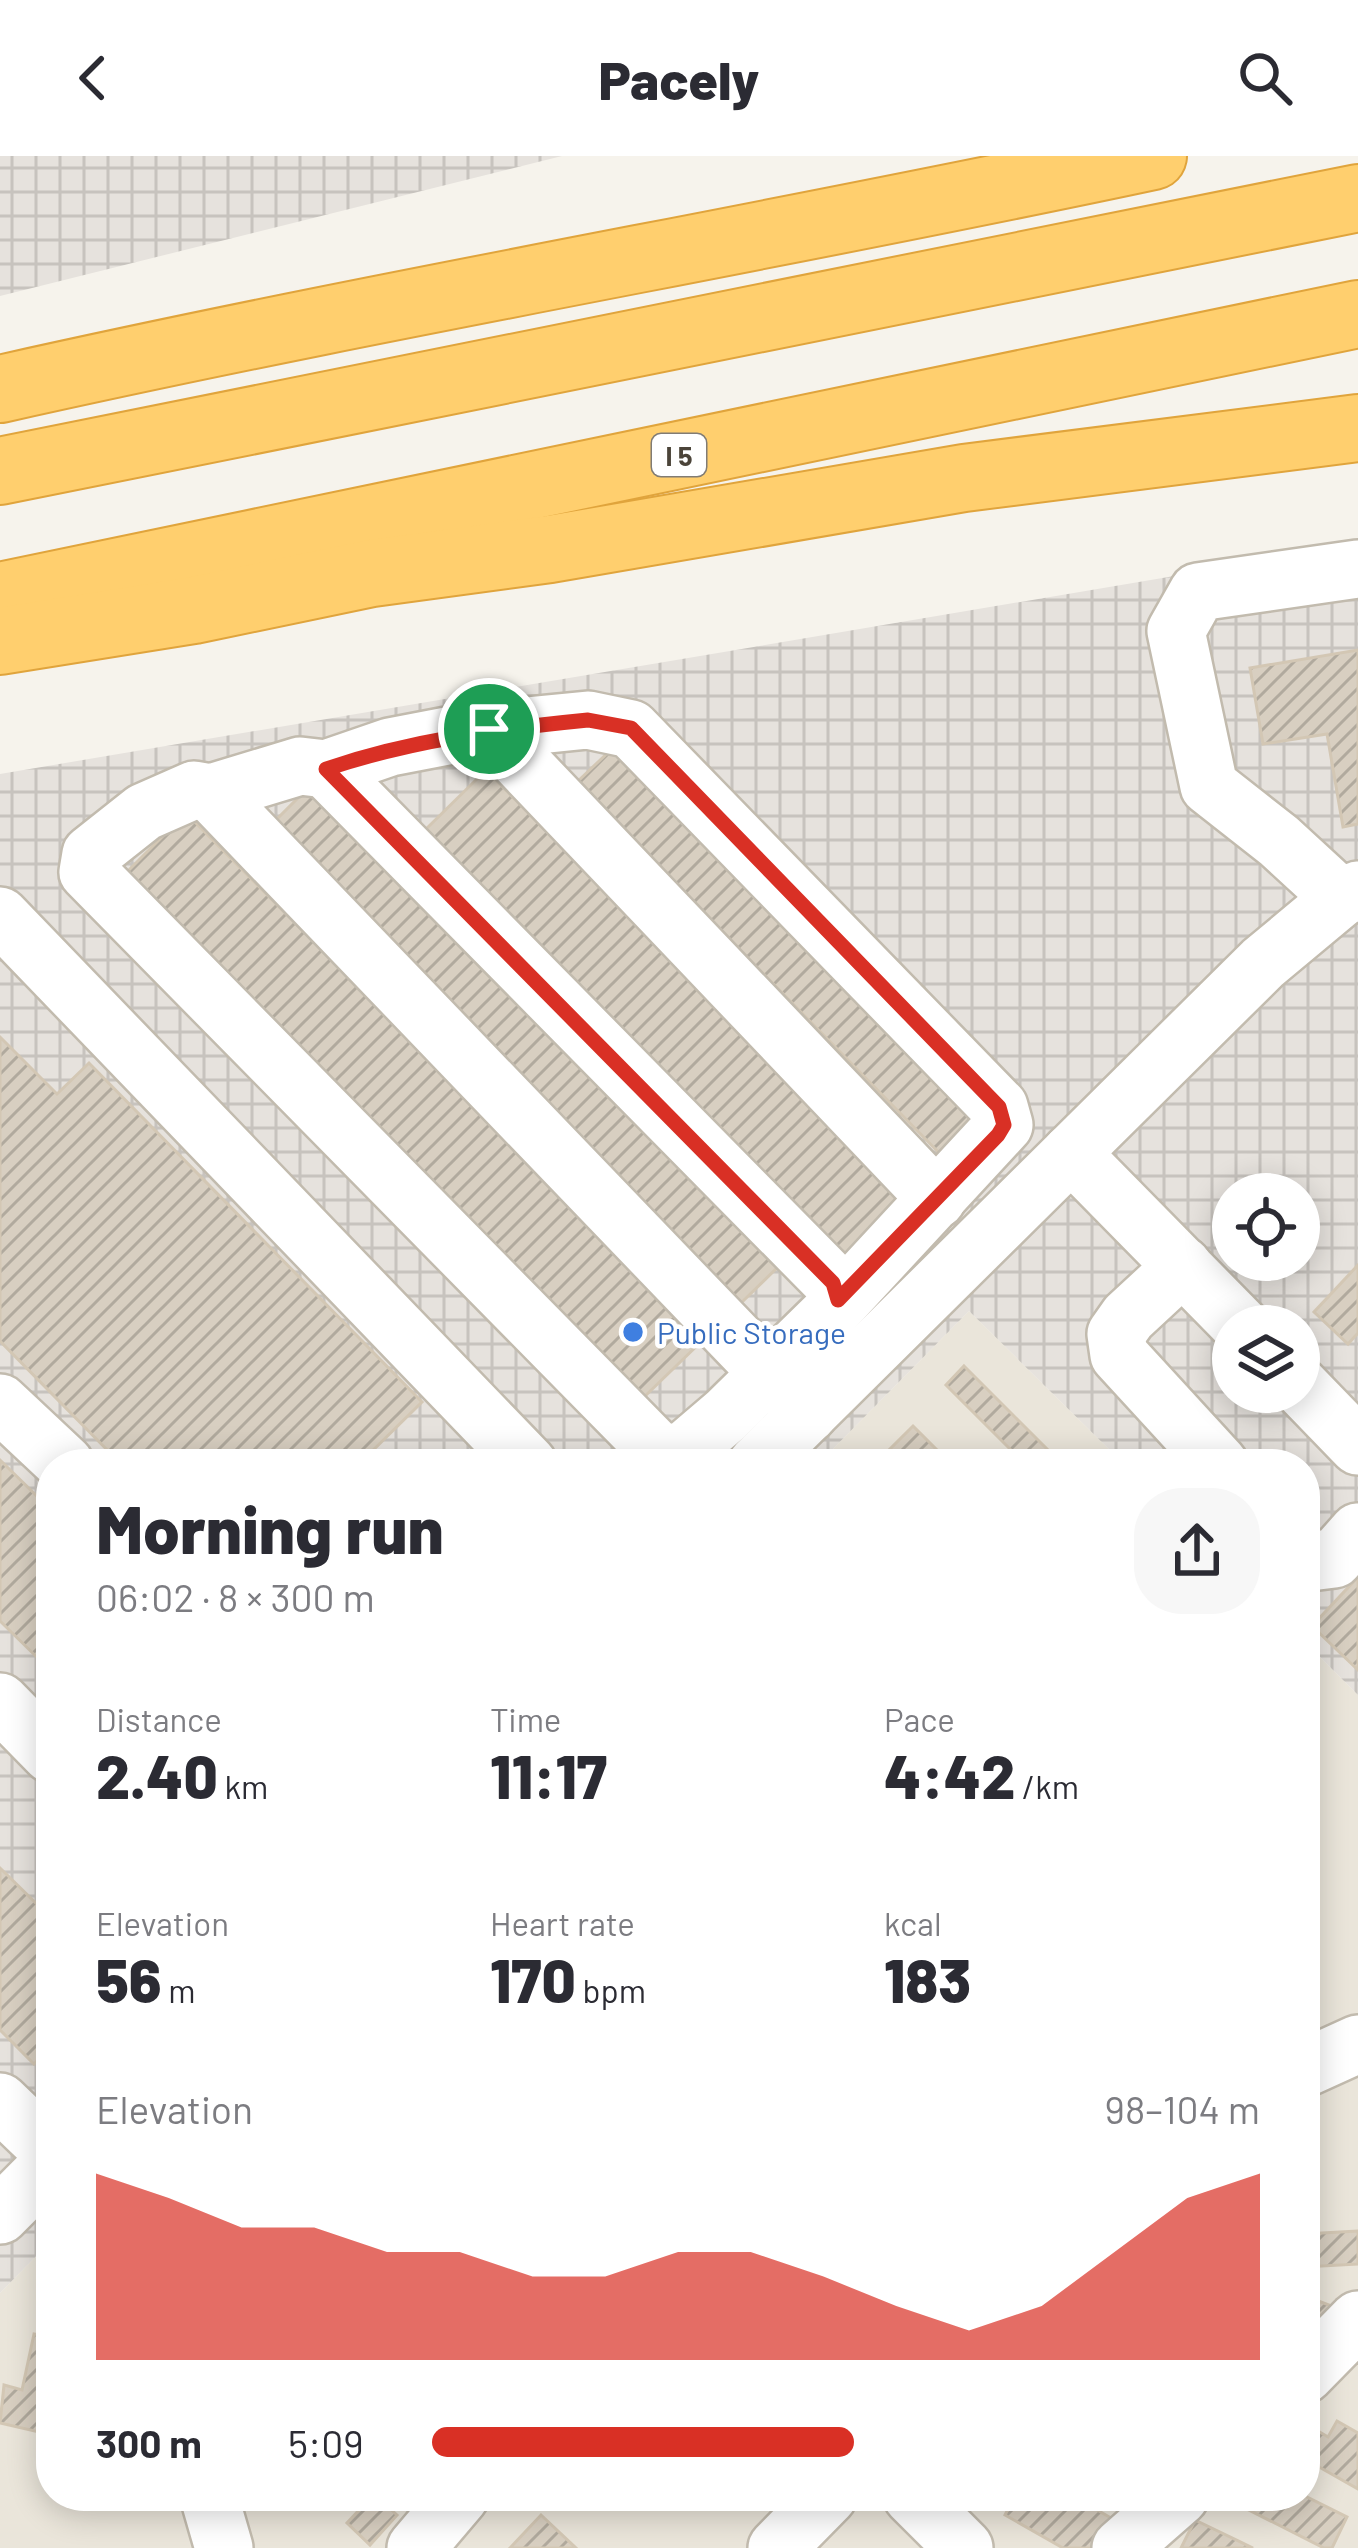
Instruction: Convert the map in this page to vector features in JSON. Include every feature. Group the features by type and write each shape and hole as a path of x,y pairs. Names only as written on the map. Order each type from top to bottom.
{"highway":[{"path":"0,389 251,333 732,244 1153,156"},
{"path":"0,471 1358,198"},
{"name":"I 5","path":"0,596 1358,314"},
{"path":"0,641 194,610 372,573 550,549 964,478 1358,428"}],"street":[{"path":"772,1449 1263,963 1350,894 1209,786 1176,632 1198,592 1358,569"},
{"path":"656,1449 88,872 91,854 144,812 194,790 211,793 300,766 326,769 390,747 489,729 588,720 631,728 999,1107 1004,1125 768,1373 686,1449"},
{"path":"489,729 937,1198"},
{"path":"326,769 833,1283 838,1300"},
{"path":"211,793 808,1414"},
{"path":"0,916 514,1449"},
{"path":"1078,1146 1221,1305"},
{"path":"1183,1266 1128,1318 1117,1334 1119,1355 1205,1449"},
{"path":"0,1403 49,1449"},
{"path":"1320,1407 1358,1446"},
{"path":"1320,1561 1334,1559 1358,1532"},
{"path":"0,1702 36,1739"},
{"path":"1320,2061 1358,2044"},
{"path":"0,2102 36,2137"},
{"path":"0,2215 36,2179"},
{"path":"1320,2359 1358,2320"},
{"path":"213,2511 224,2548"},
{"path":"416,2548 447,2511"},
{"path":"777,2548 813,2511"},
{"path":"927,2511 964,2548"},
{"path":"1120,2548 1163,2511"}],"shaded area":[{"path":"0,156 562,156 0,296"},
{"path":"1358,545 1358,1695 1320,1657 1320,1449 1109,1449 969,1311 833,1449 36,1449 36,2256 0,2293 0,774"},
{"path":"969,1311 1109,1449 833,1449"},
{"path":"1320,1657 1358,1695 1358,2548 0,2548 0,2293 36,2256 36,2511 1320,2511"}],"building":[{"path":"1358,650 1358,824 1343,827 1327,734 1263,744 1250,668"},
{"path":"617,744 989,1122 948,1162 576,783"},
{"path":"486,770 911,1202 845,1267 421,834"},
{"path":"309,787 780,1265 739,1305 268,828"},
{"path":"186,813 706,1337 641,1400 122,877"},
{"path":"0,1037 57,1094 89,1063 422,1402 374,1449 106,1449 0,1341"},
{"path":"1358,1265 1358,1333 1348,1344 1320,1318 1320,1306"},
{"path":"964,1366 1047,1449 1010,1449 946,1385"},
{"path":"913,1426 936,1449 890,1449"},
{"path":"0,1460 36,1495 36,1656 0,1621"},
{"path":"1358,1577 1358,1670 1320,1634 1320,1617"},
{"path":"0,1868 36,1903 36,2062 0,2030"},
{"path":"1358,2231 1358,2264 1320,2266 1320,2233"},
{"path":"1320,2302 1345,2311 1337,2331 1320,2324"},
{"path":"36,2334 36,2431 0,2423 4,2385 22,2390"},
{"path":"1337,2421 1358,2433 1358,2489 1320,2467 1320,2432 1328,2437"},
{"path":"1320,2504 1347,2517 1332,2548 1251,2511 1320,2511"},
{"path":"358,2511 397,2515 370,2545 347,2523"},
{"path":"1007,2511 1099,2511 1111,2518 1094,2548 1063,2548 1005,2515"},
{"path":"541,2515 576,2548 510,2548"},
{"path":"1195,2520 1253,2548 1181,2548"}],"place":[{"name":"Public Storage","path":"633,1332"}],"route":[{"path":"588,720 631,728 999,1107 1004,1125 998,1135 838,1300 833,1283 326,769 390,747 489,729 588,720"}]}
